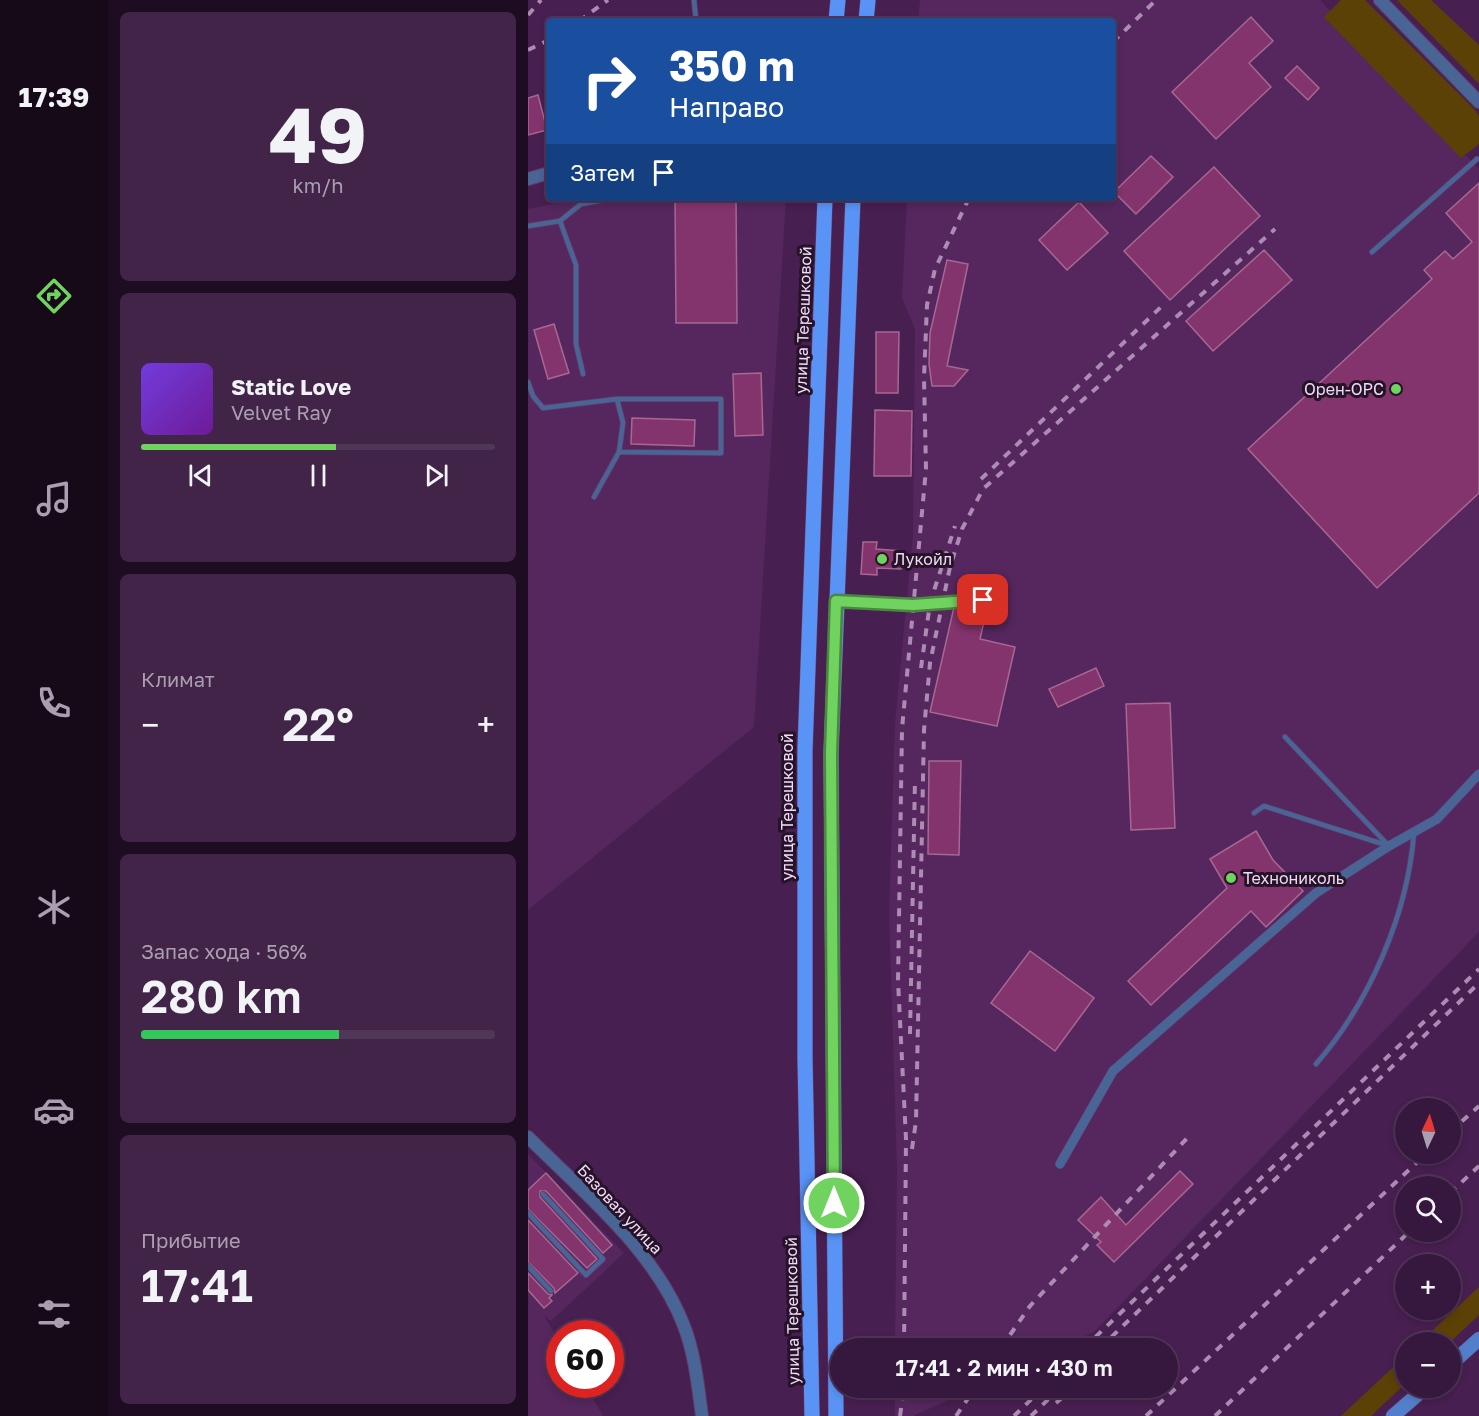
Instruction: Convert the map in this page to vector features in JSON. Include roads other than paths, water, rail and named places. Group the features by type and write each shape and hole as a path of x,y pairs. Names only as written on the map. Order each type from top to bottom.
{"main road":[{"path":"836,18 838,0"},
{"path":"866,18 868,0"},
{"name":"улица Терешковой","path":"812,1416 804,976 804,750 825,201"},
{"path":"836,1416 831,753 853,201"},
{"path":"810,600 836,601"},
{"path":"1461,1355 1479,1339"},
{"path":"1393,1416 1414,1398"}],"street":[{"path":"1380,0 1479,102"},
{"path":"528,178 546,174"},
{"path":"1060,1164 1113,1071 1316,893 1389,846 1437,819 1479,774"},
{"name":"Базовая улица","path":"528,1137 645,1257 668,1290 685,1327 696,1368 702,1416"}],"lane":[{"path":"694,0 696,18"},
{"path":"1372,252 1478,160"},
{"path":"528,226 560,221 581,204 598,201"},
{"path":"560,221 576,266 576,344 583,374"},
{"path":"528,382 533,396 543,408 616,399 721,399 721,453 619,452"},
{"path":"594,497 619,452 622,423 616,399"},
{"path":"836,601 913,605 983,600"},
{"path":"1285,737 1389,846"},
{"path":"1254,813 1264,806 1389,846"},
{"path":"1316,1064 1362,999 1389,946 1412,863 1414,832"},
{"path":"528,1213 586,1275 603,1259 543,1194"},
{"path":"528,1266 551,1292"}],"railway":[{"path":"528,15 541,0"},
{"path":"583,18 608,0"},
{"path":"1116,39 1156,0"},
{"path":"528,50 546,41"},
{"path":"904,1338 906,1139 898,981 902,729 926,469 924,378 927,305 935,269 968,201"},
{"path":"912,1149 916,1121 924,730 930,663 950,567 962,529 983,489 1275,229"},
{"path":"981,479 1162,306"},
{"path":"921,668 930,603 955,526"},
{"path":"910,1034 915,779"},
{"path":"1094,1338 1479,969"},
{"path":"1110,1338 1479,983"},
{"path":"1461,1122 1479,1106"},
{"path":"1008,1338 1030,1306 1191,1134"},
{"path":"1146,1416 1415,1164"},
{"path":"1461,1183 1479,1166"},
{"path":"1215,1416 1398,1242"},
{"path":"900,1416 903,1398"},
{"path":"956,1416 968,1398"},
{"path":"1014,1416 1033,1398"},
{"path":"1031,1416 1050,1398"},
{"path":"1056,1403 1062,1398"}],"place":[{"name":"Орен-ОРС","path":"1396,389"},
{"name":"Лукойл","path":"882,559"},
{"name":"Технониколь","path":"1231,878"}]}
